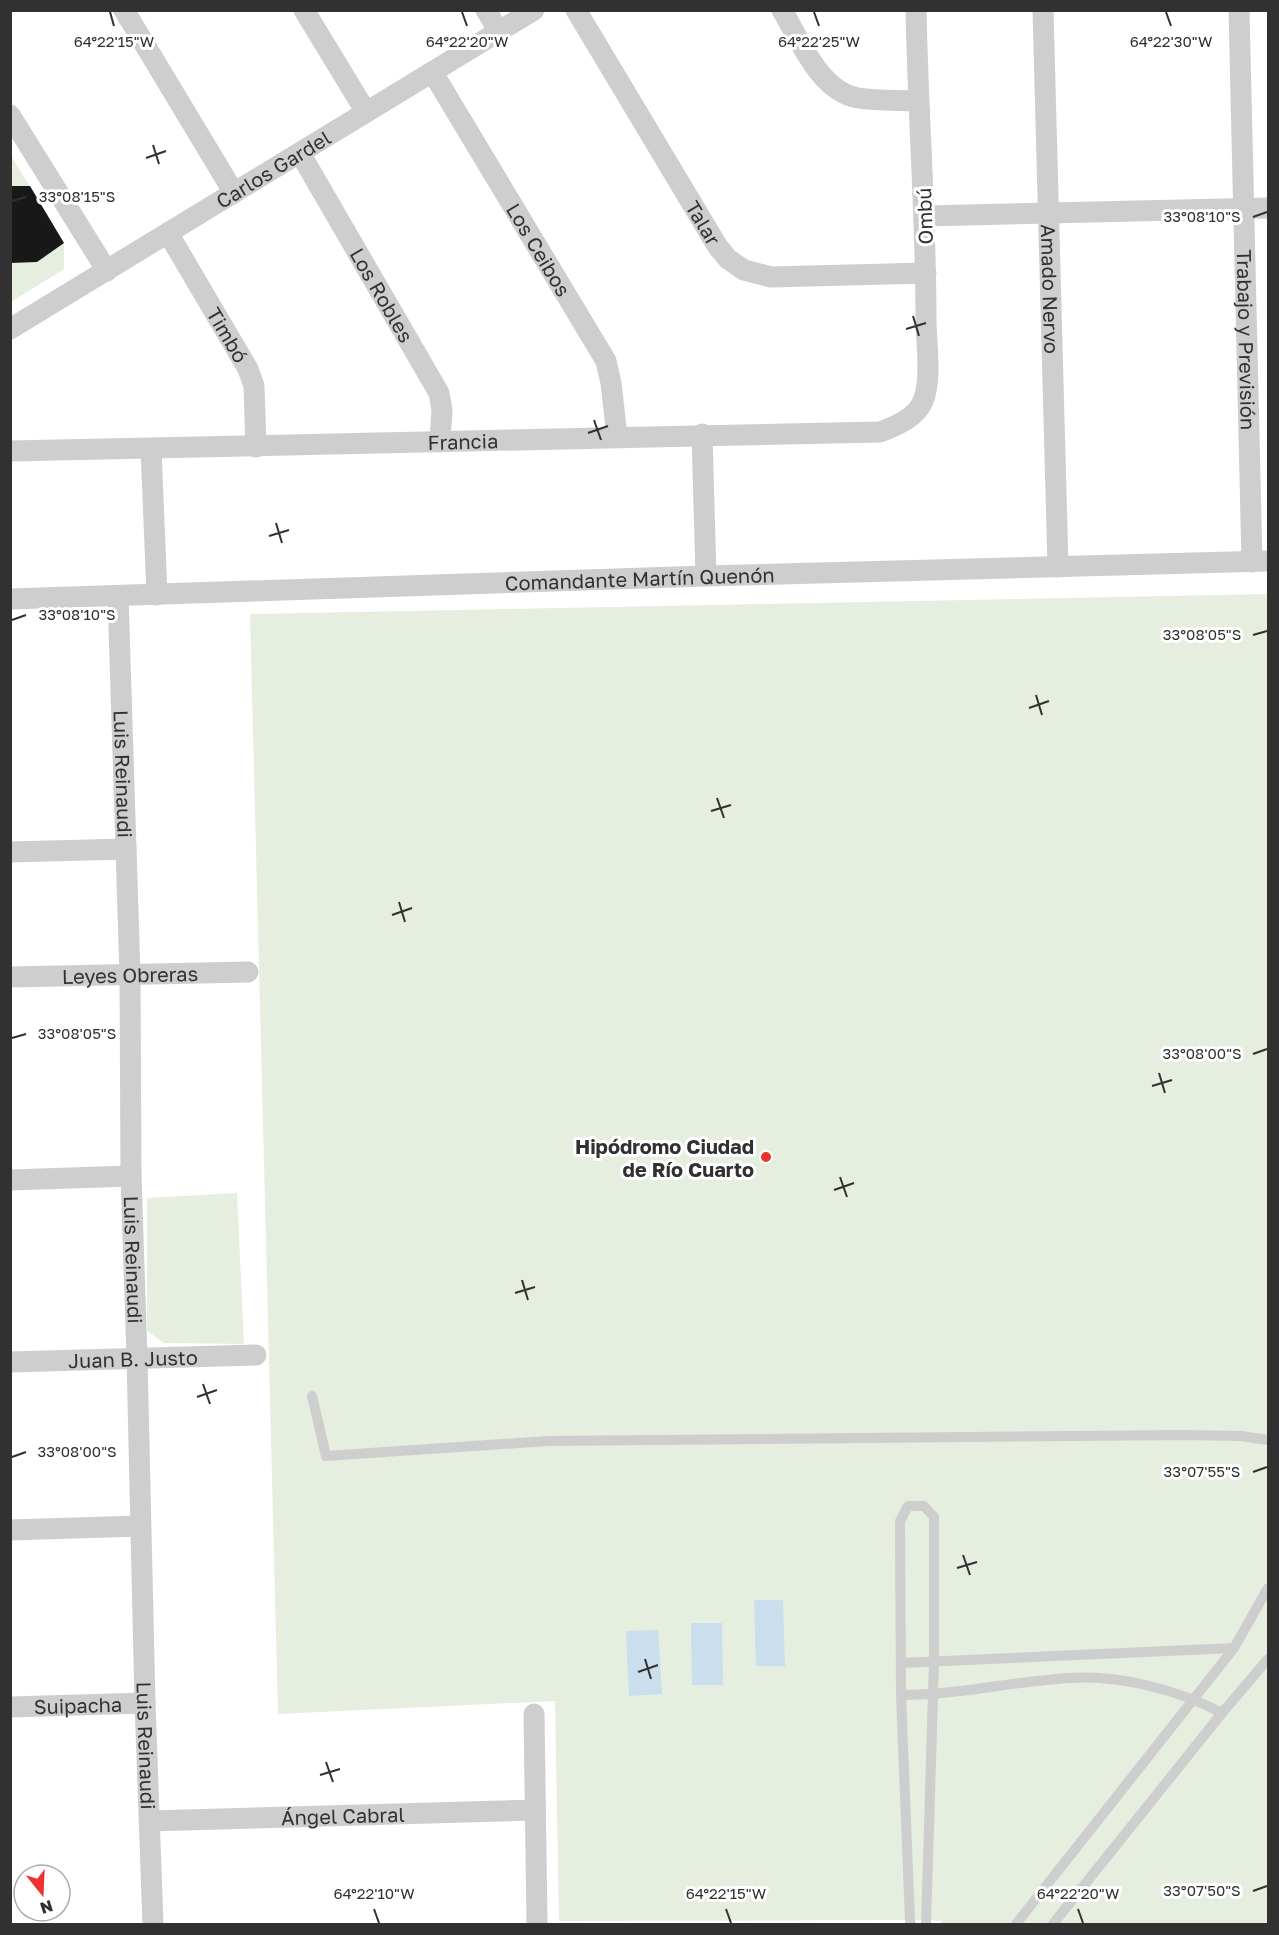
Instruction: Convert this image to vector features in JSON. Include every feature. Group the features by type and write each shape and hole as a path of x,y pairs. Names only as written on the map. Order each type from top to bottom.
{"street":[{"path":"124,10 234,193"},
{"path":"304,10 366,112"},
{"path":"486,10 499,32"},
{"name":"Carlos Gardel","path":"10,329 534,10"},
{"name":"Talar","path":"576,10 718,247 728,259 744,270 771,277 926,273"},
{"path":"782,10 819,72 835,90 857,98 918,101"},
{"name":"Ombú","path":"911,416 923,402 927,383 926,273 916,10"},
{"name":"Amado Nervo","path":"1043,10 1058,567"},
{"name":"Trabajo y Previsión","path":"1239,10 1260,562"},
{"name":"Los Ceibos","path":"433,73 606,362 611,383 617,436"},
{"path":"10,115 107,271"},
{"name":"Los Robles","path":"300,153 439,393 442,410 440,442"},
{"path":"924,216 1269,208"},
{"name":"Timbó","path":"168,234 248,369 254,386 256,447"},
{"name":"Francia","path":"10,451 256,447 702,434 880,432 898,425 911,416"},
{"path":"702,434 706,576"},
{"path":"151,449 157,595"},
{"name":"Comandante Martín Quenón","path":"10,599 706,576 1260,562"},
{"name":"Luis Reinaudi","path":"118,596 130,975 131,1176 140,1526 153,1924"},
{"path":"10,852 126,849"},
{"name":"Leyes Obreras","path":"10,977 248,972"},
{"path":"10,1180 131,1176"},
{"name":"Juan B. Justo","path":"10,1362 256,1355"},
{"path":"10,1530 140,1526"},
{"name":"Suipacha","path":"10,1707 145,1703"},
{"path":"534,1714 537,1924"},
{"name":"Ángel Cabral","path":"149,1821 535,1810"}],"lane":[{"path":"312,1396 326,1456 548,1440 1183,1435 1241,1436 1269,1440"},
{"path":"911,1924 901,1695 900,1521 908,1506 924,1506 934,1517 934,1662 928,1920 926,1924"},
{"path":"1016,1924 1234,1648 1269,1587"},
{"path":"1257,1609 1269,1605"},
{"path":"901,1663 1234,1648"},
{"path":"1053,1924 1222,1713 1269,1659"},
{"path":"901,1695 933,1695 1072,1678 1137,1683 1195,1699 1222,1713"}],"green space":[{"path":"10,154 64,243 64,269 11,302"},
{"name":"Hipódromo Ciudad de Río Cuarto","path":"1268,594 1268,1924 942,1924 941,1921 928,1920 559,1921 555,1701 278,1714 250,614"},
{"path":"237,1193 244,1344 164,1343 147,1331 147,1198"}],"water":[{"path":"754,1600 783,1600 785,1666 756,1666"},
{"path":"691,1623 722,1623 723,1685 692,1685"},
{"path":"658,1630 662,1694 629,1696 626,1631"}],"building":[{"path":"10,186 30,186 64,243 37,262 10,263"}],"place":[{"name":"Hipódromo Ciudad de Río Cuarto","path":"766,1157"}]}
